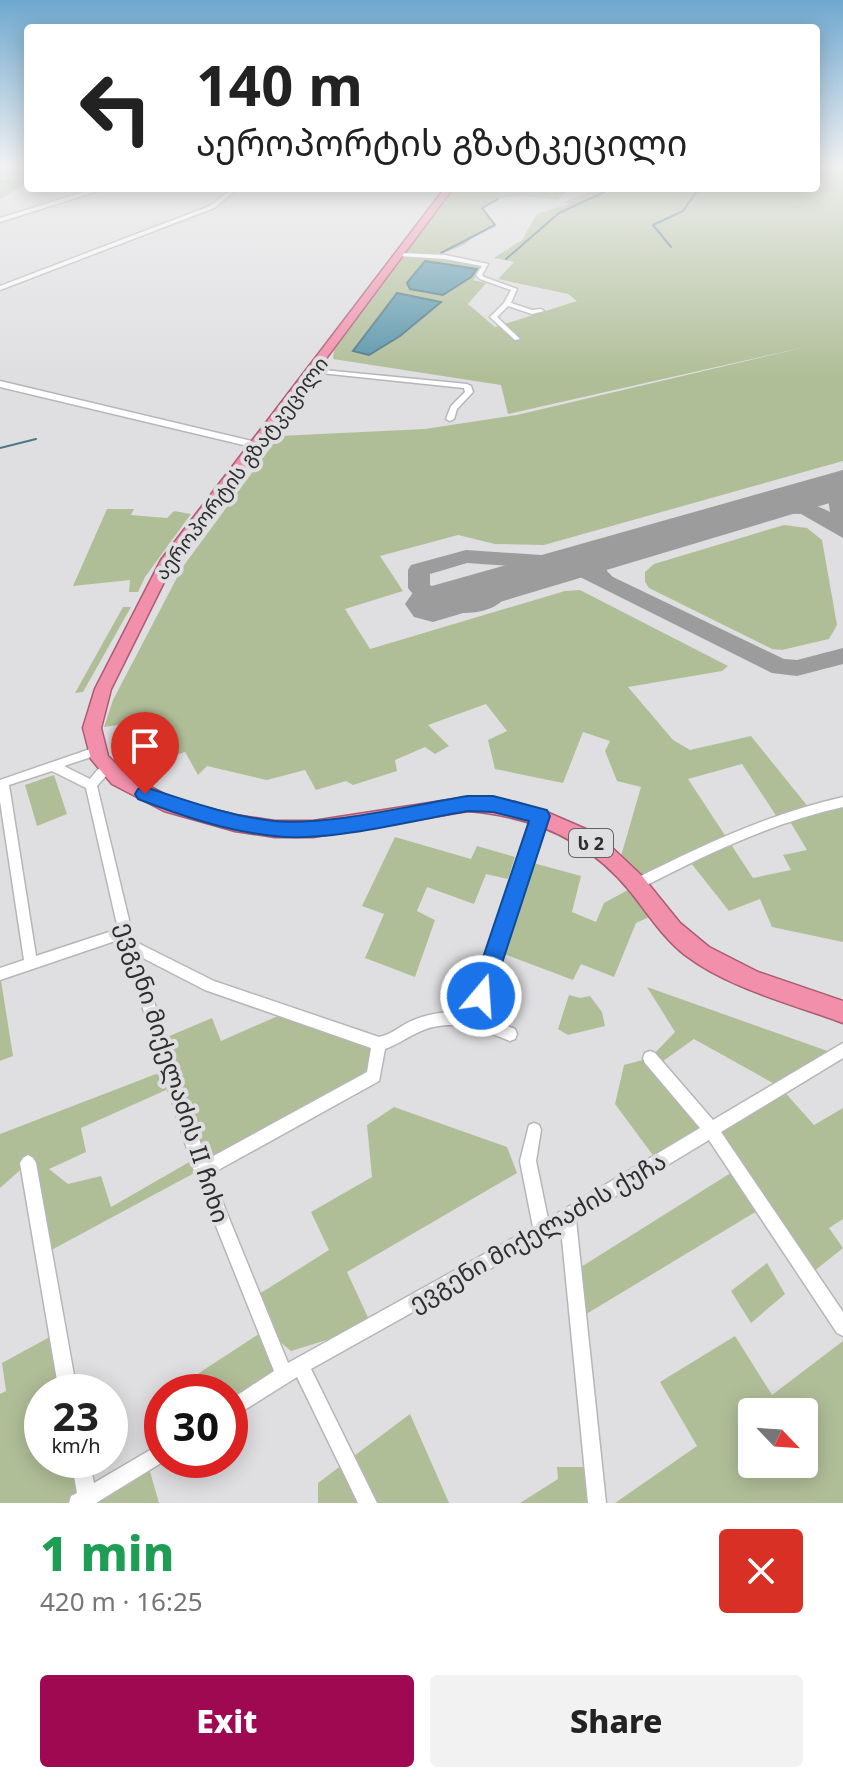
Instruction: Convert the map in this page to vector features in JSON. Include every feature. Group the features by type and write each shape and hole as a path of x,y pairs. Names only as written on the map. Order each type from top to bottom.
{"highway":[{"name":"აეროპორტის გზატკეცილი","path":"102,759 92,728 103,689 166,563 415,235"},
{"name":"ს 2","path":"102,759 119,779 171,806 235,823 275,829 313,829 468,804 493,804 540,816 599,848 619,863 677,935 701,955 843,1012"}],"street":[{"path":"0,288 138,235"},
{"path":"401,255 445,257 486,265 479,275 482,278 514,289 507,304 493,317 517,339"},
{"path":"507,304 532,312 541,311"},
{"path":"313,371 467,386 469,392 454,408 450,419"},
{"path":"0,384 256,445"},
{"path":"31,964 2,783 53,766 102,759"},
{"path":"53,766 91,785 102,759"},
{"name":"ევგენი მიქელაძის II ჩიხი","path":"91,785 128,939 202,1171 292,1371 368,1503"},
{"path":"637,884 726,837 777,817 843,802"},
{"path":"474,1018 540,816"},
{"path":"0,974 128,939 210,986 379,1044 438,1019 474,1018 510,1034"},
{"path":"202,1171 374,1076 379,1044"},
{"name":"ევგენი მიქელაძის ქუჩა","path":"248,1399 568,1216 843,1050"},
{"path":"650,1058 711,1130 843,1327"},
{"path":"534,1130 528,1161 542,1230"},
{"path":"28,1163 65,1374"},
{"path":"568,1216 597,1503"},
{"path":"81,1478 82,1500 144,1463"}],"green space":[{"path":"418,235 476,235 459,247 430,255 486,265 473,280 486,283 468,304 495,327 577,301 568,294 498,279 514,262 494,258 525,235 843,235 843,461 544,545 495,544 458,535 380,556 403,591 345,609 370,649 565,591 580,590 728,666 722,671 628,687 673,740 690,750 751,736 809,808 843,802 843,942 772,927 760,899 729,911 687,858 638,884 658,913 636,923 614,977 581,964 573,980 496,951 526,861 581,876 572,912 596,922 604,903 637,885 619,863 641,787 617,781 605,751 610,741 583,732 563,783 495,769 488,740 507,731 486,704 428,725 449,746 435,754 425,747 395,760 397,771 353,785 346,781 316,790 305,770 267,780 207,766 198,775 185,752 148,764 125,753 144,721 104,727 113,700 182,568 279,436 425,429 517,415 810,346 508,414 501,385 333,359 334,350","holes":["397,293 441,302 353,352","742,764 777,817 786,815 807,850 783,855 791,870 753,878 688,779"]},
{"path":"107,509 134,509 131,515 167,518 174,511 191,514 145,577 138,592 129,592 130,580 73,586"},
{"path":"784,525 807,528 822,540 837,625 829,639 782,650 772,649 649,588 645,582 645,572 654,564"},
{"path":"123,607 131,607 83,692 75,693"},
{"path":"54,775 67,814 37,826 25,785"},
{"path":"395,837 471,859 477,846 515,857 508,879 486,874 474,904 427,887 417,911 435,920 415,977 365,958 384,914 362,906"},
{"path":"0,974 13,1056 0,1061"},
{"path":"647,987 836,1054 781,1088 814,1125 843,1108 843,1219 829,1228 843,1248 808,1276 762,1208 578,1319 573,1272 737,1169 711,1130 658,1162 615,1104 624,1065 650,1058 675,1032","holes":["694,1039 780,1087 711,1129 656,1066"]},
{"path":"569,995 580,998 590,996 602,1012 605,1026 568,1035 558,1029"},
{"path":"287,1012 379,1044 374,1076 44,1254 27,1164 0,1188 0,1134 169,1069 160,1040 212,1018 221,1041","holes":["175,1086 198,1157 111,1207 101,1176 68,1184 49,1169 86,1152 81,1128"]},
{"path":"394,1107 507,1147 517,1173 347,1272 372,1326 291,1351 267,1331 276,1370 248,1393 248,1374 198,1374 265,1330 253,1298 329,1250 311,1212 372,1177 367,1125"},
{"path":"767,1263 785,1294 751,1323 731,1291"},
{"path":"57,1333 65,1374 24,1374 24,1478 80,1478 82,1497 73,1503 0,1503 0,1394 6,1391 2,1363"},
{"path":"735,1336 772,1395 843,1341 843,1503 615,1503 697,1446 660,1382"},
{"path":"410,1414 449,1503 318,1503 318,1483"},
{"path":"144,1463 144,1478 152,1478 159,1503 78,1503 119,1478 128,1478 128,1473"},
{"path":"557,1467 593,1467 596,1497 588,1503 520,1503 558,1479"}],"water":[{"path":"425,261 477,269 471,277 443,295 410,289 407,283"},
{"path":"397,293 441,302 400,336 369,355 353,351"}],"waterway":[{"path":"441,253 475,235"},
{"path":"506,259 533,235"},
{"path":"661,235 671,247"},
{"path":"0,448 36,439"}],"taxiway":[{"path":"843,489 838,498 843,526"},
{"path":"765,507 807,509 827,518 843,532"},
{"path":"605,581 597,573 595,566 598,559 622,549"},
{"path":"505,583 486,601 476,605 453,605 419,588 419,570 466,556 570,564 780,667 797,668 843,656"}],"runway":[{"path":"433,604 843,484"}],"route":[{"path":"145,794 202,815 275,829 313,829 468,804 493,804 540,816 481,996"}]}
